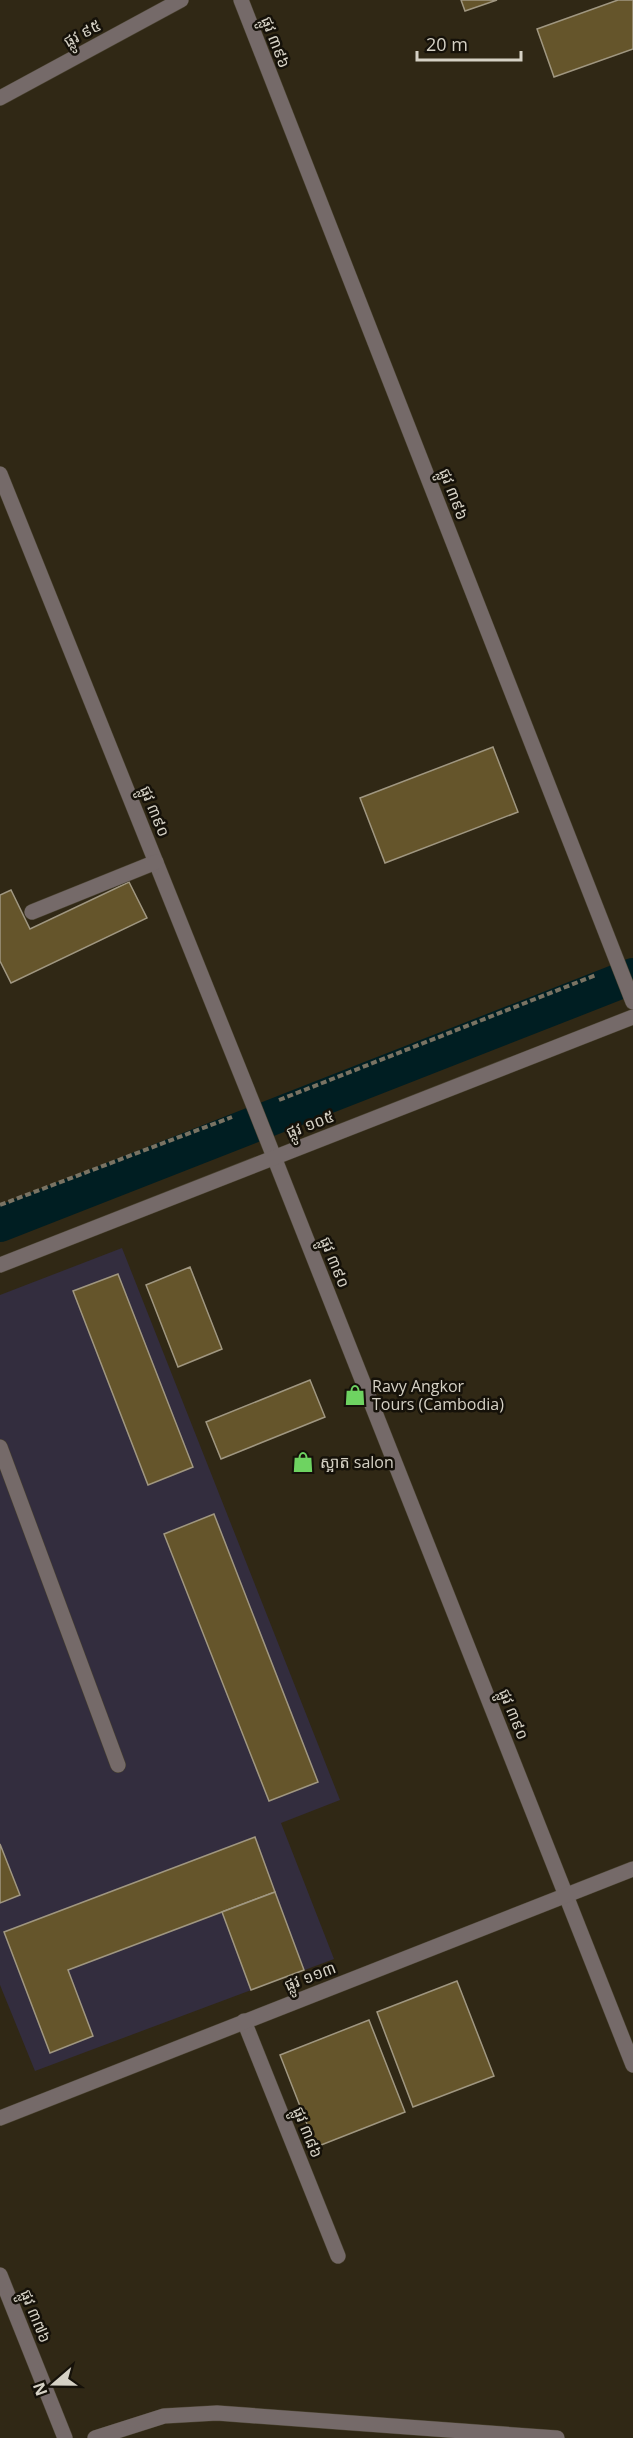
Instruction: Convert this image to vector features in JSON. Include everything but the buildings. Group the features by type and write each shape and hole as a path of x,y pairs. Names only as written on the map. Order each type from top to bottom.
{"street":[{"name":"ផ្លូវ ៩៥","path":"0,98 181,0"},
{"name":"ផ្លូវ ៣៩៦","path":"241,0 632,1000"},
{"name":"ផ្លូវ ៣៩០","path":"0,474 268,1141 633,2065"},
{"path":"32,912 156,862"},
{"name":"ផ្លូវ ១០៥","path":"0,1266 633,1017"},
{"path":"0,1447 118,1765"},
{"name":"ផ្លូវ ១១៣","path":"0,2118 633,1869"},
{"name":"ផ្លូវ ៣៨៦","path":"244,2021 338,2256"},
{"name":"ផ្លូវ ៣៧៦","path":"0,2275 65,2438"},
{"path":"95,2438 164,2416 217,2413 557,2438"}],"path":[{"path":"0,1205 255,1109 620,966"}],"shaded area":[{"path":"122,1248 340,1800 281,1823 334,1959 35,2071 0,1985 0,1295"}],"waterway":[{"path":"0,1224 633,976"}],"place":[{"name":"Ravy Angkor Tours (Cambodia)","path":"355,1395"},
{"name":"ស្អាត salon","path":"303,1462"}]}
